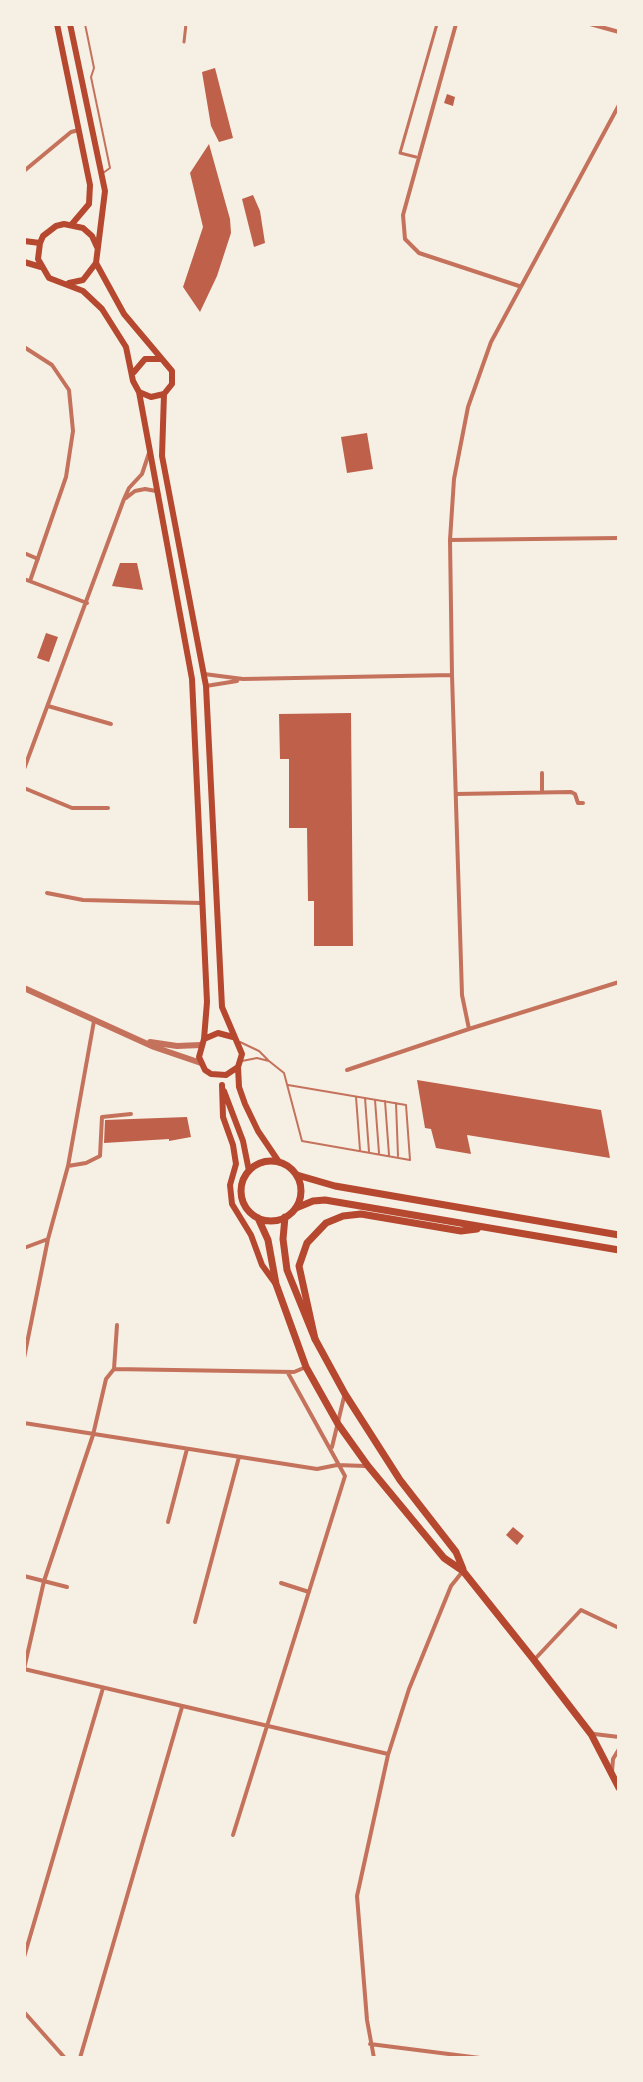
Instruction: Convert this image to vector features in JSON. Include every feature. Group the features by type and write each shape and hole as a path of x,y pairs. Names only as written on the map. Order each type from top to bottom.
{"main road":[{"path":"57,24 90,185 90,199 72,224"},
{"path":"70,24 103,174 105,204 96,263 124,314 169,365 173,378 164,394 162,456 206,686 221,999 225,1017 242,1054 239,1087 245,1104 258,1131 279,1162 297,1175 335,1186 619,1235"},
{"path":"97,247 92,236 83,228 64,224 49,230 40,243 38,259 49,278 83,291 102,309 126,347 133,381 139,392 192,679 207,1002 199,1057 211,1074 219,1076 226,1075 239,1064"},
{"path":"24,241 40,243"},
{"path":"24,262 41,267"},
{"path":"61,283 72,284 83,280 96,263"},
{"path":"133,374 145,359 164,361"},
{"path":"139,392 151,397 164,394"},
{"path":"203,1042 218,1033 235,1039"},
{"path":"219,1076 243,1141 249,1171"},
{"path":"222,1085 223,1117 236,1164 230,1185 232,1204 251,1235 262,1265 276,1284"},
{"path":"279,1162 258,1164 243,1180 241,1191 243,1202 258,1218 268,1240 276,1284 306,1367 338,1424 368,1466 444,1558 463,1571 591,1734 619,1788"},
{"path":"296,1208 301,1186 297,1175"},
{"path":"258,1218 276,1220 313,1201 325,1200 619,1250"},
{"path":"315,1339 299,1266 307,1243 326,1223 343,1216 361,1214 461,1231 487,1227"},
{"path":"285,1217 283,1239 287,1270 315,1339 345,1394 400,1480 456,1552 463,1571"}],"street":[{"path":"184,42 186,24"},
{"path":"416,157 400,153 437,24"},
{"path":"456,24 403,215 405,239 419,253 519,286"},
{"path":"590,24 619,32"},
{"path":"469,1029 462,995 452,675 450,540 454,479 468,407 491,342 619,105"},
{"path":"24,171 71,132 79,130"},
{"path":"24,347 52,365 69,390 73,431 66,477 30,581"},
{"path":"24,769 124,499 142,474 149,453"},
{"path":"124,499 135,491 156,491"},
{"path":"450,540 619,538"},
{"path":"24,553 38,559"},
{"path":"24,579 87,603"},
{"path":"204,674 243,679 452,675"},
{"path":"206,686 243,679"},
{"path":"48,706 111,724"},
{"path":"542,773 542,792"},
{"path":"24,788 72,808 108,808"},
{"path":"456,794 574,793 580,804"},
{"path":"47,893 83,900 204,903"},
{"path":"347,1070 619,982"},
{"path":"24,988 154,1047 201,1063"},
{"path":"24,1358 27,1329 68,1166 94,1021"},
{"path":"146,1042 177,1046 203,1042"},
{"path":"68,1166 86,1163 100,1156 102,1117 131,1114"},
{"path":"24,1248 48,1239"},
{"path":"117,1325 114,1369 106,1379 93,1435 44,1581 24,1669 388,1755"},
{"path":"114,1369 288,1372 306,1367"},
{"path":"233,1835 345,1476 288,1372"},
{"path":"332,1449 345,1394"},
{"path":"24,1423 317,1469 337,1465 368,1466"},
{"path":"168,1522 187,1449"},
{"path":"195,1622 239,1457"},
{"path":"374,2058 370,2044 357,1896 388,1755 426,1642 451,1586 463,1571"},
{"path":"24,1576 67,1587"},
{"path":"281,1583 310,1592"},
{"path":"534,1660 581,1610 619,1628"},
{"path":"24,1957 103,1688"},
{"path":"77,2058 182,1707"},
{"path":"591,1734 619,1737"},
{"path":"612,1774 613,1759 619,1749"},
{"path":"24,2012 65,2058"},
{"path":"370,2044 480,2058"}],"lane":[{"path":"85,24 94,68 91,77 110,168 103,174"},
{"path":"235,1039 259,1051 269,1061"},
{"path":"239,1064 257,1058 279,1066 288,1085 302,1141 410,1160 406,1105 288,1085"},
{"path":"356,1097 360,1151"},
{"path":"365,1098 369,1153"},
{"path":"375,1100 379,1154"},
{"path":"385,1101 389,1156"},
{"path":"396,1103 398,1158"}],"building":[{"path":"215,68 233,138 219,142 211,126 202,72"},
{"path":"447,94 455,97 453,106 444,103"},
{"path":"209,144 231,233 217,276 200,312 183,287 203,227 190,173"},
{"path":"253,195 260,211 265,243 254,247 242,199"},
{"path":"367,433 373,469 347,473 341,437"},
{"path":"120,563 137,563 143,590 112,586"},
{"path":"46,633 58,637 49,662 37,658"},
{"path":"351,713 353,946 314,946 314,901 308,901 307,828 289,828 289,759 280,759 279,714"},
{"path":"417,1080 601,1110 610,1158 467,1135 471,1154 436,1148 431,1129 425,1128"},
{"path":"187,1117 191,1137 169,1141 104,1143 105,1120"},
{"path":"513,1527 524,1536 517,1545 506,1535"}]}
